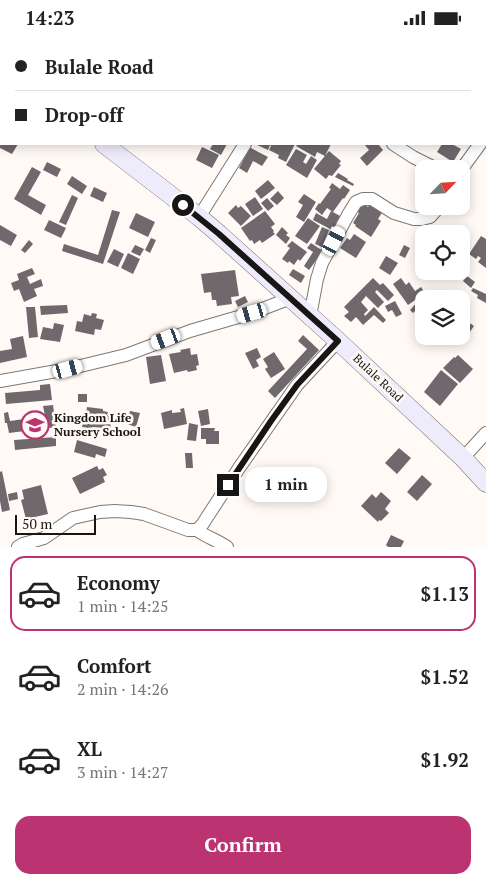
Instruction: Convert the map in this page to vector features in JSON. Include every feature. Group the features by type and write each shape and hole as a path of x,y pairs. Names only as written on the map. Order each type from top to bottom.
{"street":[{"name":"Bulale Road","path":"105,145 198,217 291,298 463,458 486,483"},
{"path":"198,217 244,145"},
{"path":"395,145 419,160"},
{"path":"468,160 479,145"},
{"path":"310,316 316,279 322,263 356,202 363,199 372,199 394,213 414,219 422,219 432,215"},
{"path":"0,381 68,369 126,355 190,331 252,313 291,298"},
{"path":"18,547 44,537 73,518 100,512 131,511 154,517 181,528 192,531 197,530 297,385 338,341"},
{"path":"463,458 486,433"},
{"path":"197,530 228,547"}],"building":[{"path":"0,145 17,145 12,154 0,148"},
{"path":"212,145 226,145 221,155 210,149"},
{"path":"257,145 270,145 268,150"},
{"path":"294,145 286,162 278,158 279,155 269,150 271,146"},
{"path":"330,145 325,156 317,152 315,157 296,146"},
{"path":"365,145 379,145 383,150 367,166 360,158 369,150"},
{"path":"441,145 454,145 461,149 454,160 450,160 437,152"},
{"path":"202,147 219,155 212,168 196,160"},
{"path":"249,147 268,157 262,166 253,161 247,173 239,168"},
{"path":"296,149 307,155 303,162 306,164 311,156 317,160 307,178 286,165"},
{"path":"329,151 341,161 339,164 341,165 332,176 329,175 326,179 314,169"},
{"path":"47,162 61,169 57,177 43,170"},
{"path":"32,167 41,172 28,195 46,205 41,215 14,199"},
{"path":"338,173 354,184 353,186 335,177"},
{"path":"72,176 87,186 82,194 67,184"},
{"path":"268,180 275,188 261,199 255,191"},
{"path":"332,183 340,189 343,185 350,190 333,212 327,208 322,215 315,209 331,189 329,188"},
{"path":"94,187 107,193 103,202 90,196"},
{"path":"278,191 284,198 277,205 270,199"},
{"path":"304,194 316,202 304,222 296,217 303,205 298,202"},
{"path":"72,195 78,198 66,225 59,222"},
{"path":"255,197 263,209 253,216 245,204"},
{"path":"267,198 274,206 268,211 261,203"},
{"path":"362,203 368,207 371,203 383,211 378,219 381,221 371,237 353,223 359,213 356,211"},
{"path":"236,205 238,208 241,206 251,216 241,226 228,213"},
{"path":"112,210 120,212 103,264 62,251 64,244 98,255"},
{"path":"265,211 275,224 271,227 275,234 262,243 260,240 254,244 241,228"},
{"path":"331,211 342,217 336,228 332,226 330,229 313,220 316,213 327,219"},
{"path":"136,213 155,222 148,237 129,228"},
{"path":"308,218 320,226 307,244 295,236"},
{"path":"49,220 66,228 61,238 44,230"},
{"path":"0,225 17,235 11,246 0,240"},
{"path":"282,227 290,238 286,244 276,235"},
{"path":"322,227 329,230 322,247 315,244"},
{"path":"354,234 366,242 356,258 340,248 347,238 350,240"},
{"path":"481,236 486,239 486,268 478,262 481,258 478,256 476,259 470,255"},
{"path":"151,238 156,240 150,253 145,250"},
{"path":"29,240 33,244 25,253 21,250"},
{"path":"292,241 307,252 294,265 282,259 290,248 287,246"},
{"path":"311,243 323,251 309,270 304,266 313,252 307,248"},
{"path":"135,245 144,249 140,256 131,252"},
{"path":"404,245 410,248 405,258 399,255"},
{"path":"114,249 124,254 118,267 107,262"},
{"path":"128,253 140,259 133,274 121,268"},
{"path":"386,256 398,263 390,275 379,268"},
{"path":"32,268 35,274 27,277 30,284 41,279 43,286 34,289 37,296 24,302 19,289 14,291 11,283 19,280 17,274"},
{"path":"293,269 305,276 301,283 289,275"},
{"path":"235,270 239,296 231,297 232,304 217,306 216,300 212,300 211,292 204,293 201,274"},
{"path":"373,278 380,285 383,283 394,295 388,301 377,290 375,292 384,302 378,308 366,296 361,302 368,310 364,314 365,316 374,307 386,320 383,323 374,315 363,325 356,317 351,322 344,316 349,312 344,307"},
{"path":"401,278 406,285 409,282 415,291 415,300 408,305 393,284"},
{"path":"470,278 475,282 471,288 463,281 470,280"},
{"path":"473,288 486,294 486,303 477,298 478,295 471,291"},
{"path":"245,296 248,302 238,307 235,301"},
{"path":"395,301 402,314 396,317 392,310 388,312 385,306"},
{"path":"67,305 68,313 41,315 40,306"},
{"path":"415,305 415,311 413,313 410,310"},
{"path":"26,307 35,307 38,337 29,338"},
{"path":"92,313 97,314 96,318 104,320 101,330 95,329 94,335 75,331 77,321 82,322 84,314 91,316"},
{"path":"54,323 64,325 60,342 40,339 43,327 53,329"},
{"path":"470,323 474,326 470,332"},
{"path":"303,335 319,350 275,398 268,391 307,349 298,341"},
{"path":"23,336 27,357 0,363 0,351 12,349 10,339"},
{"path":"190,348 191,355 197,354 199,365 196,366 197,370 174,373 169,354"},
{"path":"257,348 261,357 256,360 259,366 253,369 245,353"},
{"path":"274,352 285,369 271,378 265,369 268,367 263,359"},
{"path":"161,355 166,381 150,384 146,357"},
{"path":"458,355 473,369 460,383 443,368"},
{"path":"441,370 458,384 440,406 424,392"},
{"path":"50,384 52,400 6,404 5,393 40,390 40,385"},
{"path":"78,394 87,394 87,402 78,402"},
{"path":"53,405 56,427 9,433 4,413 8,412 10,421 45,416 43,406"},
{"path":"87,407 103,409 103,411 112,413 110,430 82,427"},
{"path":"184,408 187,424 164,429 161,413 172,410 172,413 181,412 180,409"},
{"path":"208,409 210,424 201,426 198,411"},
{"path":"130,411 140,413 136,427 127,424"},
{"path":"189,423 198,425 196,441 187,440"},
{"path":"201,428 215,428 214,431 219,431 219,444 206,444 206,439 201,439"},
{"path":"56,437 56,446 15,450 14,440"},
{"path":"77,440 107,449 105,457 96,454 95,458 74,452"},
{"path":"399,448 411,458 397,474 385,463"},
{"path":"185,453 192,453 193,468 186,468"},
{"path":"97,466 99,470 103,468 107,475 103,477 105,482 80,494 72,478"},
{"path":"2,471 10,510 2,512 0,472"},
{"path":"422,475 432,484 417,501 407,492"},
{"path":"41,485 48,514 26,519 21,500 24,499 22,490"},
{"path":"17,492 18,499 9,501 8,494"},
{"path":"381,492 391,501 385,509 389,513 378,522 361,506 372,494 376,498"},
{"path":"391,535 404,541 401,547 388,547 386,545"}],"place":[{"name":"Kingdom Life Nursery School","path":"35,425"}],"route":[{"path":"183,205 219,234 338,341 297,385 228,485"}]}
